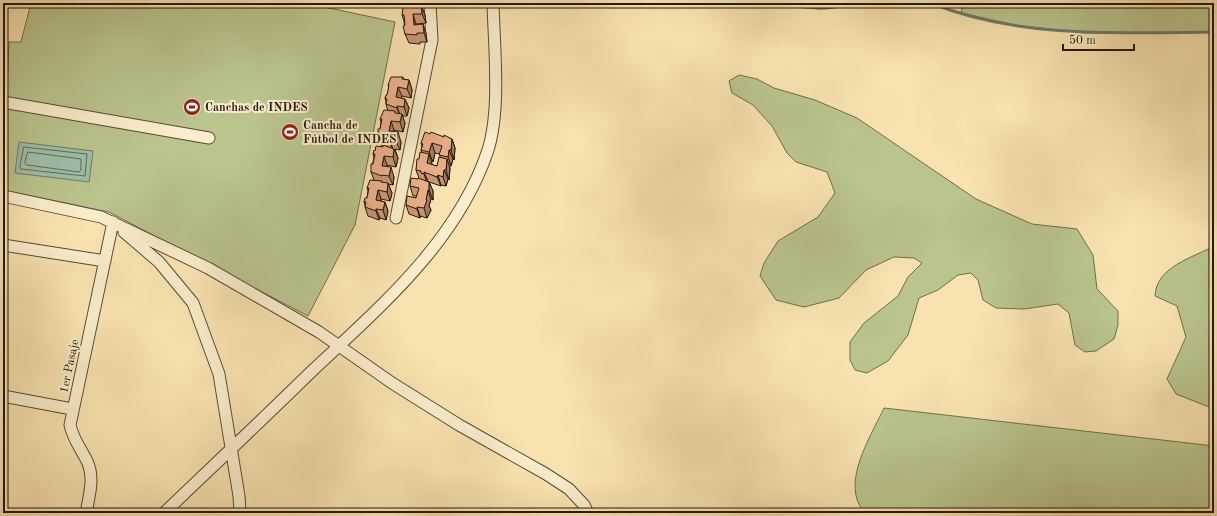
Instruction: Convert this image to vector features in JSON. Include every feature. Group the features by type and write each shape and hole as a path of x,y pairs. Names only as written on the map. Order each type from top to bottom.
{"street":[{"path":"396,218 432,40 430,3"},
{"path":"164,513 340,345 422,263 466,202 488,149 493,118 495,90 493,3"},
{"path":"3,102 209,138"},
{"path":"3,196 101,217 208,268 308,324 423,403 552,478 569,489 584,505 588,513"},
{"path":"113,222 159,262 193,303 219,374 232,448 240,513"},
{"name":"1er Pasaje","path":"86,513 91,484 90,471 87,462 73,437 70,425 72,409 113,222"},
{"path":"3,245 105,261"},
{"path":"3,396 72,409"}],"green space":[{"name":"Canchas de INDES","path":"31,3 306,3 395,22 355,225 308,316 109,212 9,191 3,186 9,42 21,42"},
{"path":"963,3 1214,3 1214,32 1085,33 1015,25 961,13"},
{"path":"739,75 757,79 774,88 815,100 857,118 976,199 1032,224 1077,229 1093,255 1097,289 1118,311 1118,325 1114,339 1096,351 1085,352 1075,345 1069,313 1058,304 1024,309 996,308 983,300 978,280 971,273 958,275 938,290 919,298 908,335 888,361 867,373 855,370 850,360 850,342 864,323 898,296 908,277 922,263 914,258 894,257 866,270 839,298 804,307 776,300 760,276 764,263 778,241 818,217 835,193 827,172 796,162 787,153 772,126 753,105 732,93 729,81"},
{"path":"1214,246 1214,409 1176,394 1167,379 1186,337 1177,306 1155,296 1157,286 1168,271 1186,259"},
{"path":"884,408 1214,446 1214,513 865,513 858,502 855,489 856,475 865,446"}],"water":[{"path":"19,142 93,151 89,182 15,173"}],"building":[{"path":"415,4 415,6 421,5 422,14 413,14 414,25 423,24 424,33 417,33 417,35 405,34 403,26 405,25 404,15 402,15 403,7"},
{"path":"391,77 403,77 402,79 409,80 407,89 398,87 396,97 405,99 404,107 397,106 397,108 386,104 387,99 385,98"},
{"path":"384,110 395,111 395,113 402,114 400,122 391,121 389,131 398,132 396,141 389,141 378,137 378,129 380,129 382,119 380,119"},
{"path":"425,132 430,134 431,132 444,137 444,135 452,139 451,150 449,150 448,157 439,155 442,146 432,143 429,152 421,150 423,144 421,143"},
{"path":"383,145 394,149 393,157 384,156 382,166 391,167 389,176 382,176 371,172 371,164 373,164 375,154 373,154 374,150 375,151 376,146 383,147"},
{"path":"420,152 429,154 427,163 437,166 439,157 447,159 446,170 444,170 443,177 438,175 437,177 424,172 424,174 421,173 421,171 416,170 417,159 419,159"},
{"path":"411,178 418,178 429,182 429,190 424,208 417,207 417,209 406,205 407,196 416,198 419,188 410,186"},
{"path":"370,180 388,183 387,192 378,190 376,200 385,202 383,210 376,209 376,211 365,207 366,202 364,202 365,198 367,198 369,188 367,188"}],"waterway":[{"path":"779,3 814,8 831,8 847,3"},
{"path":"931,3 965,15 1000,23 1035,28 1107,33 1214,32"}],"place":[{"name":"Canchas de INDES","path":"192,107"},
{"name":"Cancha de Fútbol de INDES","path":"290,132"}]}
